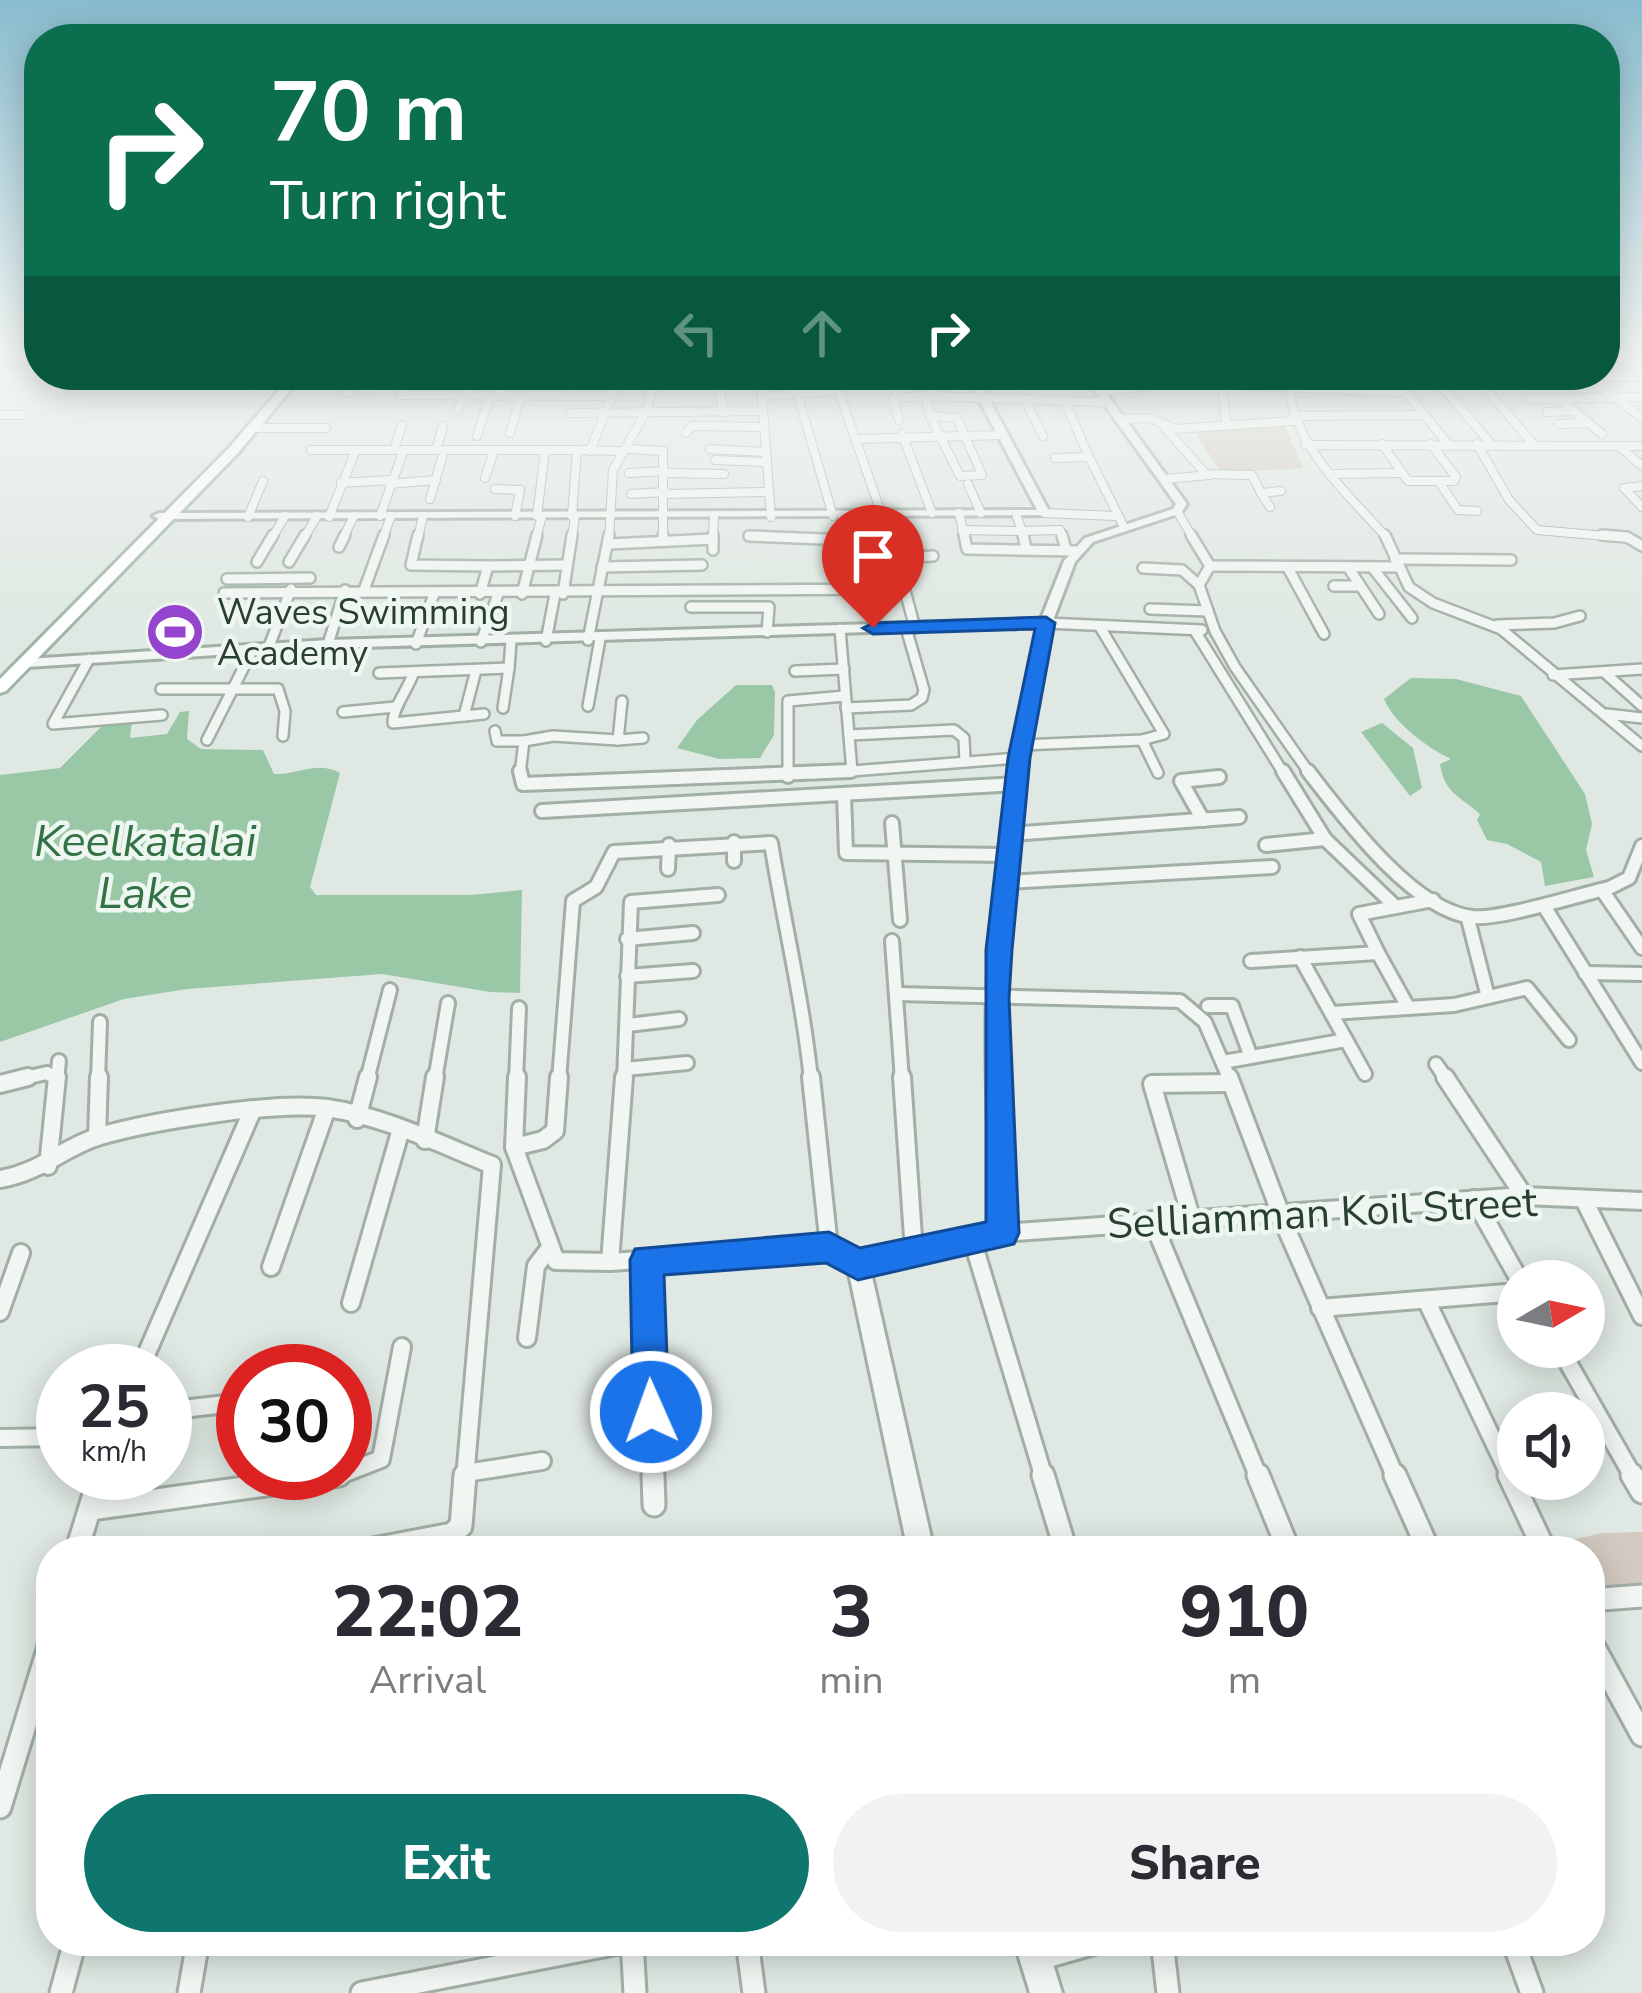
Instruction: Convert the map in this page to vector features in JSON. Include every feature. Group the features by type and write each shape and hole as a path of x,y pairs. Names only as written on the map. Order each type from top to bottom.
{"main road":[{"path":"0,688 227,448"},
{"path":"0,676 232,448"}],"street":[{"path":"728,448 765,457"},
{"path":"765,448 771,517"},
{"path":"815,448 860,591"},
{"path":"788,776 788,701 921,700 924,690 896,558 859,448"},
{"path":"908,448 932,513"},
{"path":"948,448 959,476 980,476 969,448"},
{"path":"1008,448 1043,513"},
{"path":"1085,448 1120,521"},
{"path":"1142,448 1180,499 1177,511 1210,566"},
{"path":"1184,448 1209,475"},
{"path":"1307,448 1388,539 1409,586 1433,603 1493,625 1642,746"},
{"path":"1385,448 1408,482 1456,477 1433,448"},
{"path":"1479,448 1509,500 1537,530 1628,537 1642,546"},
{"path":"311,449 662,450 663,540"},
{"path":"289,562 323,516 356,450"},
{"path":"364,590 399,450"},
{"path":"430,499 440,450"},
{"path":"522,594 539,516 545,450"},
{"path":"546,640 567,565 577,450"},
{"path":"588,706 596,594 613,516 611,475 624,450"},
{"path":"485,478 494,451"},
{"path":"715,460 765,457"},
{"path":"1055,458 1089,457"},
{"path":"1330,474 1400,472"},
{"path":"628,473 724,474"},
{"path":"1166,479 1252,476 1270,506"},
{"path":"341,483 436,480"},
{"path":"248,517 262,481"},
{"path":"1439,482 1458,510 1477,511"},
{"path":"968,484 980,513"},
{"path":"1642,486 1624,488 1642,507"},
{"path":"495,490 520,490 514,516"},
{"path":"1261,493 1281,491"},
{"path":"631,494 769,492"},
{"path":"164,517 1043,513 1120,521 1177,511"},
{"path":"959,513 967,549 1072,550 1120,521"},
{"path":"423,515 411,566 567,565"},
{"path":"257,562 285,516"},
{"path":"609,544 663,540 713,544 714,516"},
{"path":"339,547 353,517"},
{"path":"1017,517 1026,549"},
{"path":"519,1008 514,1147 556,1261 610,1262 829,1247 858,1264 1002,1233 996,998 1007,855 1020,751 1046,623 1072,550 1059,526 962,530"},
{"path":"748,536 847,540"},
{"path":"896,558 933,556"},
{"path":"1210,566 1372,567 1511,560"},
{"path":"602,567 702,565"},
{"path":"480,594 488,566"},
{"path":"1199,585 1210,566"},
{"path":"1348,567 1379,614"},
{"path":"1372,567 1412,618"},
{"path":"416,644 455,568"},
{"path":"1144,568 1181,570 1199,585 1215,629 1248,685 1347,823 1375,855 1433,900 1468,919 1544,906 1629,878 1642,849"},
{"path":"1288,568 1324,634"},
{"path":"227,579 310,578"},
{"path":"207,740 296,579"},
{"path":"1334,586 1360,586"},
{"path":"224,593 904,589"},
{"path":"328,644 345,590"},
{"path":"691,592 691,635"},
{"path":"767,632 771,593"},
{"path":"481,642 498,594"},
{"path":"691,607 769,607"},
{"path":"1150,609 1208,611"},
{"path":"1493,625 1554,623 1580,616"},
{"path":"27,663 328,644 1046,623 1215,629"},
{"path":"524,741 519,780 542,784 788,776 965,762 1164,734 1100,627"},
{"path":"840,629 852,771"},
{"path":"1195,631 1325,839 1395,906"},
{"path":"503,708 511,641"},
{"path":"89,659 53,724 162,715"},
{"path":"379,674 509,668"},
{"path":"795,671 844,669"},
{"path":"1553,675 1642,669"},
{"path":"464,716 476,670"},
{"path":"414,672 405,697 395,707 393,723 484,713"},
{"path":"1604,672 1642,706"},
{"path":"161,688 278,689 285,711 283,736"},
{"path":"618,740 622,701"},
{"path":"343,712 395,707"},
{"path":"1607,714 1642,718"},
{"path":"849,735 954,730 964,738 965,762"},
{"path":"495,731 496,741 554,736 589,742 643,738"},
{"path":"1142,740 1158,773"},
{"path":"1204,820 1181,781 1219,777"},
{"path":"724,801 725,778"},
{"path":"542,811 1017,784"},
{"path":"844,794 846,853 1007,855"},
{"path":"1011,833 1239,818"},
{"path":"892,823 900,920"},
{"path":"1266,845 1325,839"},
{"path":"734,842 734,861"},
{"path":"514,1147 543,1140 555,1131 573,901 596,887 619,848 734,842 775,845 789,955 804,1011 829,1247"},
{"path":"668,869 669,845"},
{"path":"1006,882 1272,867"},
{"path":"1602,890 1642,948"},
{"path":"610,1262 628,1024 631,902 718,895"},
{"path":"1408,1007 1359,914 1433,900"},
{"path":"1544,906 1642,1063"},
{"path":"1468,919 1488,997"},
{"path":"627,939 693,933"},
{"path":"892,941 914,1252"},
{"path":"1251,961 1378,953"},
{"path":"1300,956 1365,1074"},
{"path":"628,976 693,971"},
{"path":"1586,973 1642,974"},
{"path":"357,1119 390,990"},
{"path":"1332,1013 1454,1005 1531,990 1569,1040"},
{"path":"898,994 1180,1001 1196,1009 1223,1062 1277,1210 1422,1536"},
{"path":"425,1140 448,1003"},
{"path":"1208,1006 1232,1006 1252,1057"},
{"path":"628,1024 679,1019"},
{"path":"97,1137 100,1022"},
{"path":"1621,1029 1642,1030"},
{"path":"1223,1062 1346,1040"},
{"path":"48,1166 59,1061"},
{"path":"625,1069 688,1063"},
{"path":"1436,1064 1524,1196"},
{"path":"0,1084 47,1073 57,1079"},
{"path":"1191,1217 1152,1084 1228,1083"},
{"path":"0,1179 48,1166 97,1137 253,1109 327,1108 401,1130 524,1179"},
{"path":"272,1267 327,1108"},
{"path":"151,1344 253,1109"},
{"path":"351,1304 401,1130"},
{"path":"442,1536 460,1526 492,1166"},
{"name":"Selliamman Koil Street","path":"1002,1233 1524,1196 1642,1202"},
{"path":"1474,1199 1508,1260"},
{"path":"1585,1200 1642,1316"},
{"path":"1153,1220 1283,1536"},
{"path":"972,1239 992,1330 1036,1444 1062,1536"},
{"path":"526,1338 536,1266 549,1249"},
{"path":"0,1312 20,1253"},
{"path":"646,1260 654,1505"},
{"path":"858,1264 918,1536"},
{"path":"1320,1308 1497,1294"},
{"path":"1426,1302 1538,1536"},
{"path":"90,1509 371,1466 381,1459 402,1346"},
{"path":"1570,1368 1642,1492"},
{"path":"0,1438 36,1437"},
{"path":"466,1473 542,1461"},
{"path":"82,1536 92,1500"},
{"path":"1605,1599 1642,1596"},
{"path":"1605,1667 1642,1735"},
{"path":"0,1807 36,1689"},
{"path":"61,1993 71,1956"},
{"path":"189,1993 195,1956"},
{"path":"362,1993 553,1956"},
{"path":"631,1956 634,1993"},
{"path":"749,1956 754,1993"},
{"path":"1035,1956 1046,1993"},
{"path":"1164,1956 1168,1993"},
{"path":"1519,1956 1532,1993"}],"shaded area":[{"path":"1205,448 1294,448 1303,468 1221,473"},
{"path":"1642,1532 1642,1587 1605,1591 1605,1536 1589,1536"}],"water":[{"path":"1411,678 1456,679 1521,696 1585,794 1592,824 1586,850 1594,877 1545,886 1541,862 1507,844 1487,840 1477,820 1480,814 1445,782 1440,764 1451,759 1412,734 1384,699"},
{"path":"736,685 772,685 775,692 774,735 760,758 719,759 677,748 697,720"},
{"name":"Keelkatalai Lake","path":"189,711 187,739 201,749 263,750 274,774 316,768 340,773 310,887 316,895 471,895 522,890 520,993 382,974 187,989 124,999 0,1042 0,775 60,768 105,723 132,720 130,738 167,734 180,712"},
{"path":"1382,723 1413,748 1422,788 1410,796 1361,732"}],"place":[{"name":"Waves Swimming Academy","path":"175,632"}],"route":[{"path":"651,1412 646,1260 829,1247 858,1264 1002,1233 999,950 1019,758 1046,623 873,628"}]}
